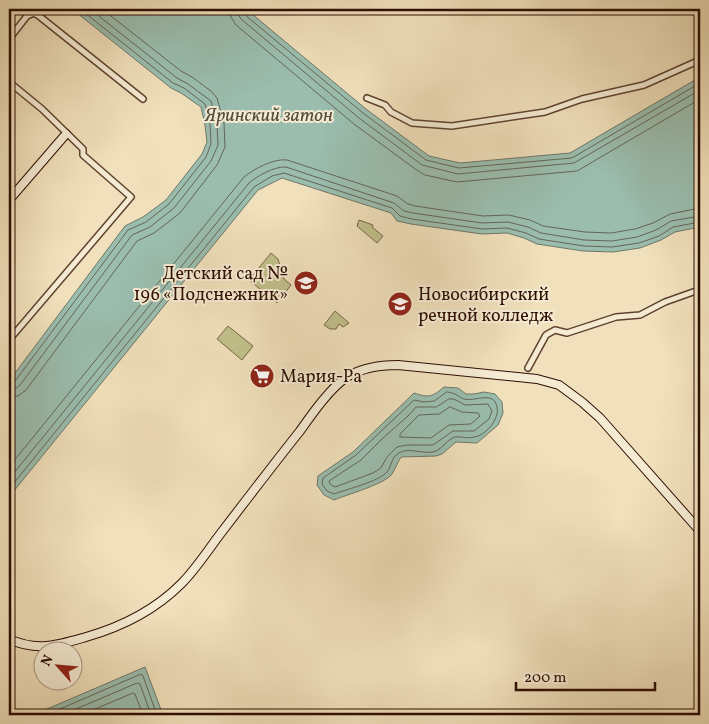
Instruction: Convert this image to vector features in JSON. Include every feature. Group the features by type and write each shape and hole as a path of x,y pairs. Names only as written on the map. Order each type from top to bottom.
{"street":[{"path":"9,38 27,16 34,14 39,16 143,98"},
{"path":"367,98 385,105 391,112 412,123 452,126 545,112 573,102 644,85 700,60"},
{"path":"9,82 42,109 83,149 83,154 131,198 9,340"},
{"path":"9,200 66,134"},
{"path":"528,368 546,335 555,330 567,333 616,317 640,315 665,302 696,291 700,292"},
{"path":"9,639 34,647 74,641 120,625 154,606 182,584 336,386 346,377 360,370 376,366 398,365 537,379 559,385 600,418 700,531"}],"shaded area":[{"path":"359,220 373,225 372,227 383,236 377,243 357,226"},
{"path":"271,253 278,259 284,279 291,285 277,303 249,280"},
{"path":"335,311 349,323 343,327 339,324 336,329 330,329 324,325"},
{"path":"228,326 253,346 242,360 217,339"}],"water":[{"name":"Яринский затон","path":"72,9 246,9 366,109 429,156 460,163 570,153 700,77 700,227 675,232 640,248 613,252 583,251 537,244 507,233 482,234 397,221 391,213 282,178 258,190 9,497 9,381 125,226 143,217 166,200 202,154 207,142 201,107 171,88"},
{"path":"444,387 458,388 466,394 484,392 495,394 502,402 503,413 498,425 477,443 456,442 442,454 436,456 401,457 388,478 365,489 334,500 324,495 317,485 318,476 353,452 414,393 430,396"},
{"path":"145,667 163,715 33,715"}],"place":[{"name":"Детский сад № 196 «Подснежник»","path":"306,283"},
{"name":"Новосибирский речной колледж","path":"400,304"},
{"name":"Мария-Ра","path":"262,376"}]}
